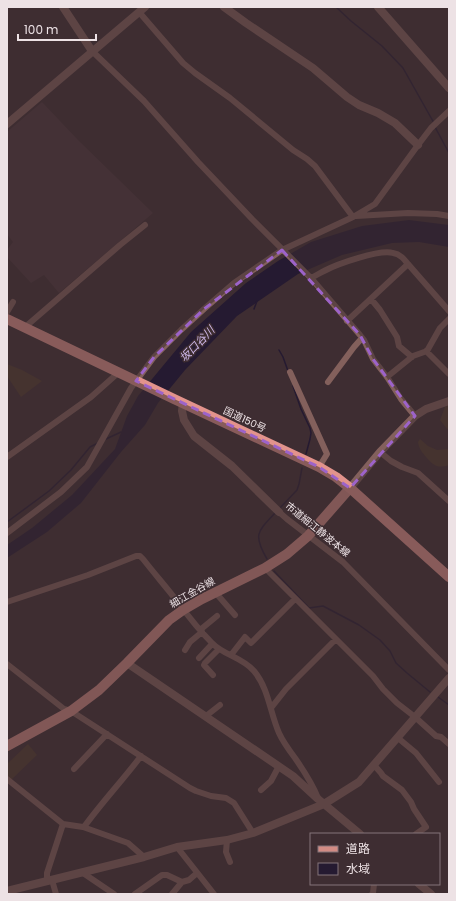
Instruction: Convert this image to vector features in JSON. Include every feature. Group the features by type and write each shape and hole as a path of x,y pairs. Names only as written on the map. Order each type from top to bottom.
{"highway":[{"name":"国道150号","path":"7,320 319,467 336,477 350,488 449,577"}],"main road":[{"name":"細江金谷線","path":"7,746 71,711 99,690 169,620 183,610 215,592 265,568 287,554 308,536 350,488"}],"street":[{"path":"63,7 92,51 137,94 198,162 283,251 311,278 362,338 373,360 415,416"},
{"path":"224,7 313,68 347,97 359,105 378,113 395,123 418,145"},
{"path":"378,7 449,88"},
{"path":"7,124 142,10 183,63 230,98 293,150 308,159 315,166 353,217"},
{"path":"7,533 61,492 87,467 131,388 137,382 154,357 204,309 234,283 283,251 353,217 375,204 431,128 449,111"},
{"path":"353,217 408,213 449,216"},
{"path":"24,328 145,225"},
{"path":"311,278 325,270 349,261 389,252 397,254 408,264 449,312"},
{"path":"347,321 408,264"},
{"path":"371,299 380,310 397,337 400,346 412,357"},
{"path":"7,312 12,302"},
{"path":"387,377 412,357 426,351 440,328 449,319"},
{"path":"328,382 362,338"},
{"path":"426,351 449,374"},
{"path":"290,372 327,454 319,467"},
{"path":"7,457 91,397 118,373"},
{"path":"350,488 380,452 415,416 426,409 449,401"},
{"name":"市道細江静波本線","path":"183,403 182,411 184,420 194,436 232,466 287,520 343,562 449,670"},
{"path":"380,452 391,461 418,473 449,501"},
{"path":"7,602 136,556 140,556 193,623 212,644 242,660 254,671 263,685 279,732 285,744 313,786 321,802"},
{"path":"265,568 336,638 397,703 416,717 436,736 441,737 449,744"},
{"path":"215,592 235,614"},
{"path":"231,655 245,637 251,642 295,599"},
{"path":"185,650 190,642 217,616"},
{"path":"271,708 286,690 336,638"},
{"path":"199,658 212,644"},
{"path":"213,675 204,663 219,649"},
{"path":"127,663 293,776 321,802 359,833"},
{"path":"7,664 64,709 71,711 196,791 210,796 226,798 234,803 253,833"},
{"path":"7,891 144,857 177,847 227,840 253,833 321,802 359,782 449,678"},
{"path":"206,716 220,705"},
{"path":"74,769 107,734"},
{"path":"398,738 416,753 439,782"},
{"path":"84,827 94,812 130,771 141,756"},
{"path":"374,765 383,776 402,790 411,802 426,827 417,833"},
{"path":"261,790 271,781 279,766"},
{"path":"7,779 63,824 84,827 128,843 144,857"},
{"path":"56,894 49,881 47,873 63,824"},
{"path":"227,840 226,852 230,862"},
{"path":"177,847 214,894"},
{"path":"83,872 114,894"},
{"path":"172,894 182,882 188,880 197,873"},
{"path":"135,894 162,875 167,875 182,882"},
{"path":"420,885 431,894"}],"highlighted area":[{"path":"282,250 360,335 373,359 415,416 350,488 319,467 136,381 154,357 204,309"}],"shaded area":[{"path":"42,102 78,140 153,213 59,293 44,275 31,283 7,257 7,250 13,242 7,234 7,132"},
{"path":"7,364 42,381 21,397 7,376"},
{"path":"449,405 449,428 447,429 440,420 445,407"},
{"path":"420,439 428,446 437,450 449,449 449,465 441,467 436,466 431,462 420,449 418,442"},
{"path":"28,744 37,755 11,780 7,777 7,764"}],"water":[{"name":"坂口谷川","path":"409,220 449,225 449,247 419,242 392,243 342,255 298,274 237,316 185,370 158,403 145,425 121,452 81,503 47,532 7,558 7,545 32,528 72,495 115,449 127,416 138,396 191,332 246,283 278,261 311,242 362,226"}],"waterway":[{"path":"336,7 382,46 403,68 434,123"},
{"path":"435,127 449,153"},
{"path":"254,309 257,301"},
{"path":"279,350 288,371"},
{"path":"293,386 311,433 306,454"},
{"path":"106,439 121,432"},
{"path":"7,522 49,491 71,470 90,447 98,443"},
{"path":"279,509 297,490 302,468"},
{"path":"267,559 260,544 259,534 264,525 275,513"},
{"path":"274,571 309,608 323,606 359,625 380,640 390,651 396,663 430,692"},
{"path":"438,697 449,705"}]}
